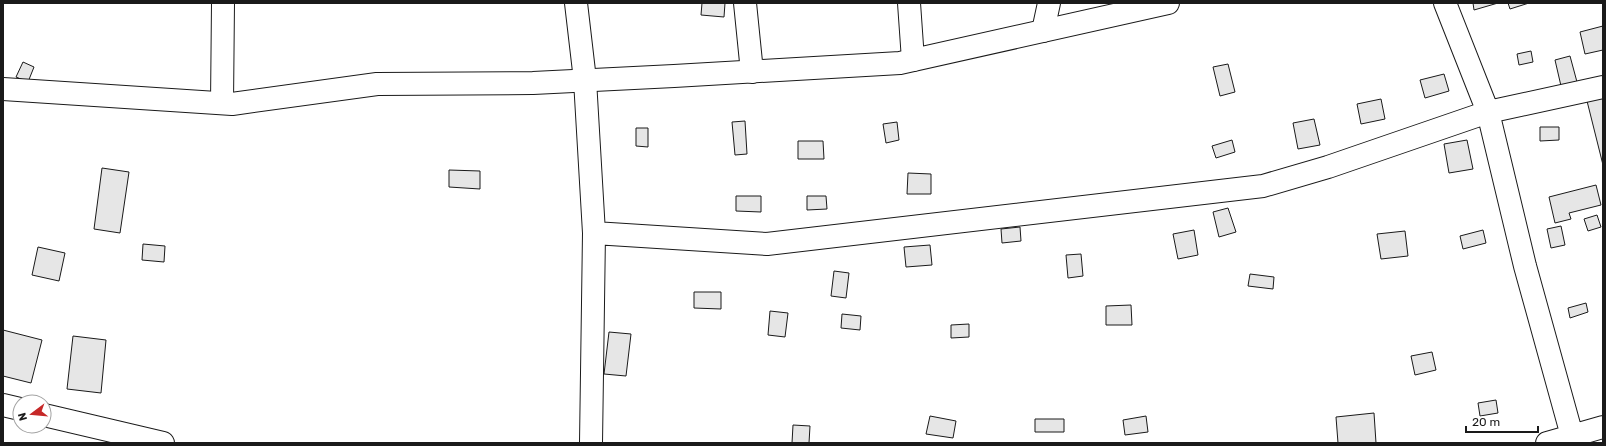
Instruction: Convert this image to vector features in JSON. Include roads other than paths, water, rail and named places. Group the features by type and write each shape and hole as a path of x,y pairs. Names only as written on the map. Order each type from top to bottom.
{"street":[{"path":"222,103 223,3"},
{"path":"576,3 585,80 594,233 591,443"},
{"path":"745,3 752,72"},
{"path":"909,3 913,60"},
{"path":"1043,31 1049,3"},
{"path":"3,89 232,104 377,84 533,83 752,72 900,62 1168,3"},
{"path":"1445,3 1488,112 1525,266 1573,439"},
{"path":"594,233 767,244 1263,186 1328,167 1488,112 1603,87"},
{"path":"52,416 163,443"},
{"path":"1547,443 1573,439 1603,427"}]}
